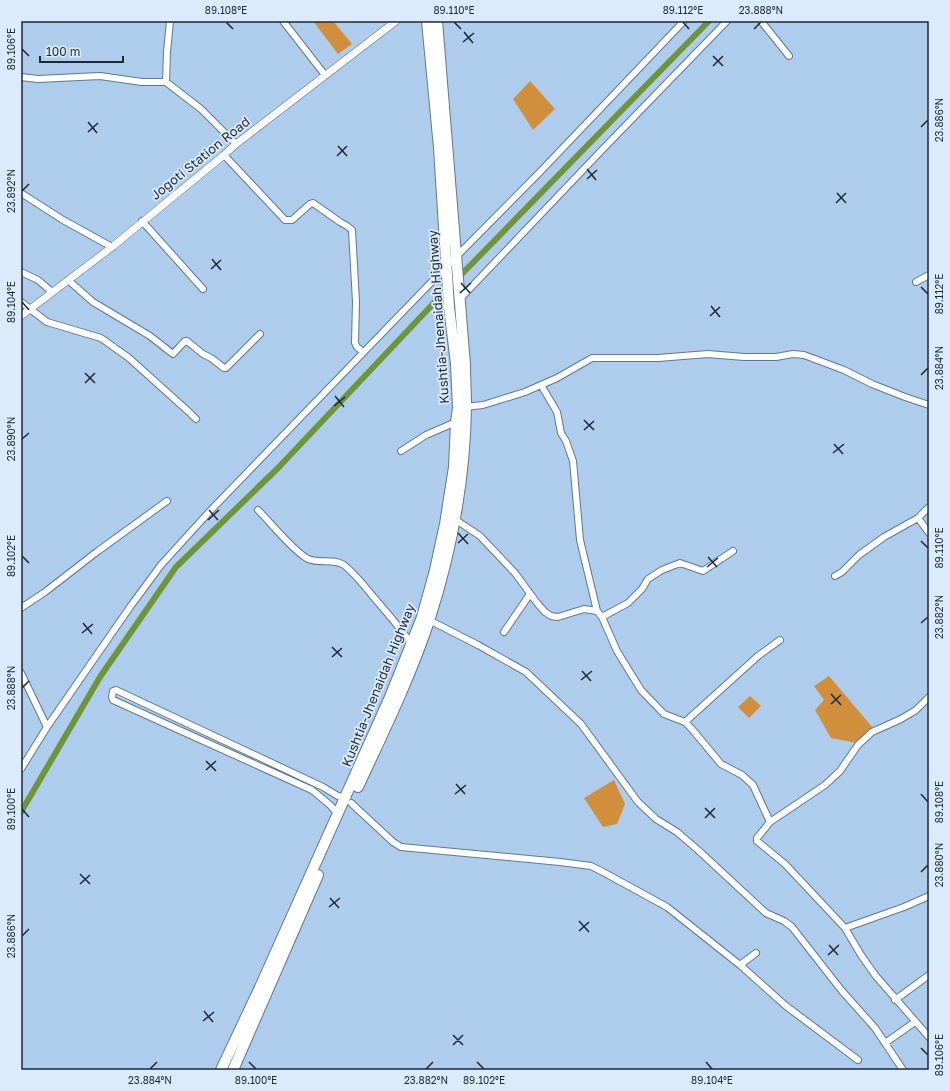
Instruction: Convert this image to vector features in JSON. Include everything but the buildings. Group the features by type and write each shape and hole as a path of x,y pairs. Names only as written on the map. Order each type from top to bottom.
{"highway":[{"name":"Kushtia-Jhenaidah Highway","path":"427,21 444,153"},
{"name":"Kushtia-Jhenaidah Highway","path":"221,1070 398,698 426,619 451,517 461,468 462,408 465,365 459,299 453,262 444,153 437,21"},
{"name":"Kushtia-Jhenaidah Highway","path":"451,517 456,422 462,408 449,307 453,262"},
{"name":"Kushtia-Jhenaidah Highway","path":"232,1070 345,807 412,644 426,619"}],"street":[{"path":"166,82 166,52 170,21"},
{"path":"283,21 325,75"},
{"name":"Jogoti Station Road","path":"21,316 112,247 236,144 396,21"},
{"path":"21,769 47,727 161,565 363,352 453,262 684,21"},
{"path":"459,299 727,21"},
{"path":"761,21 789,56"},
{"path":"21,77 38,80 100,76 142,82 166,82 201,109 236,144"},
{"path":"224,155 285,220 292,220 310,204 313,204 352,230 356,302 355,343 363,352"},
{"path":"21,194 63,220 112,247"},
{"path":"142,221 203,289"},
{"path":"21,272 38,280 52,292"},
{"path":"916,282 929,275"},
{"path":"68,280 93,302 150,336 172,354 187,341 203,354 226,368 260,334"},
{"path":"21,302 47,322 101,338 129,358 196,419"},
{"path":"462,408 483,406 525,392 557,378 592,358 658,358 708,354 744,357 776,357 793,354 804,355 844,370 872,384 929,405"},
{"path":"541,385 557,412 561,433 566,441 572,462 580,540 597,611 602,617 617,651 641,690 664,714 685,722 721,764 742,775 753,785 770,822"},
{"path":"401,451 426,434 456,422"},
{"path":"21,608 167,501"},
{"path":"835,576 842,572 859,556 884,537 918,518 929,508"},
{"path":"258,510 298,551 309,559 336,561 345,566 385,610 412,644"},
{"path":"451,517 480,536 514,573 545,612 551,616 558,617 584,609 597,611"},
{"path":"918,518 929,533"},
{"path":"602,617 628,603 642,589 648,578 662,570 680,563 703,572 733,551"},
{"path":"504,632 530,594"},
{"path":"426,619 478,645 526,672 542,686 581,724 638,802 656,819 676,832 698,850 766,913 784,921 792,927 842,991 875,1028 903,1070"},
{"path":"685,722 758,656 780,640"},
{"path":"21,673 47,727"},
{"path":"345,807 330,805 312,790 113,700 113,691 116,690 323,787 338,796 345,807 400,847 590,866 604,872 667,907 740,965 786,1006 858,1060"},
{"path":"929,697 916,710 901,719 872,732 858,745 835,776 790,810 770,822 757,838 757,841 785,864 845,928 875,975 895,1000 929,1037"},
{"path":"845,928 904,907 929,896"},
{"path":"740,965 756,953"},
{"path":"895,1000 929,975"},
{"path":"885,1043 915,1022"}],"shaded area":[{"path":"313,21 333,21 352,44 338,54"},
{"path":"530,81 555,109 533,130 513,99"},
{"path":"829,676 873,728 856,743 831,738 815,710 824,700 814,686"},
{"path":"750,696 761,706 749,718 738,707"},
{"path":"614,780 625,804 617,824 603,827 584,798"}],"waterway":[{"path":"457,279 709,21"},
{"path":"21,812 100,677 176,567 278,468 448,288"}]}
